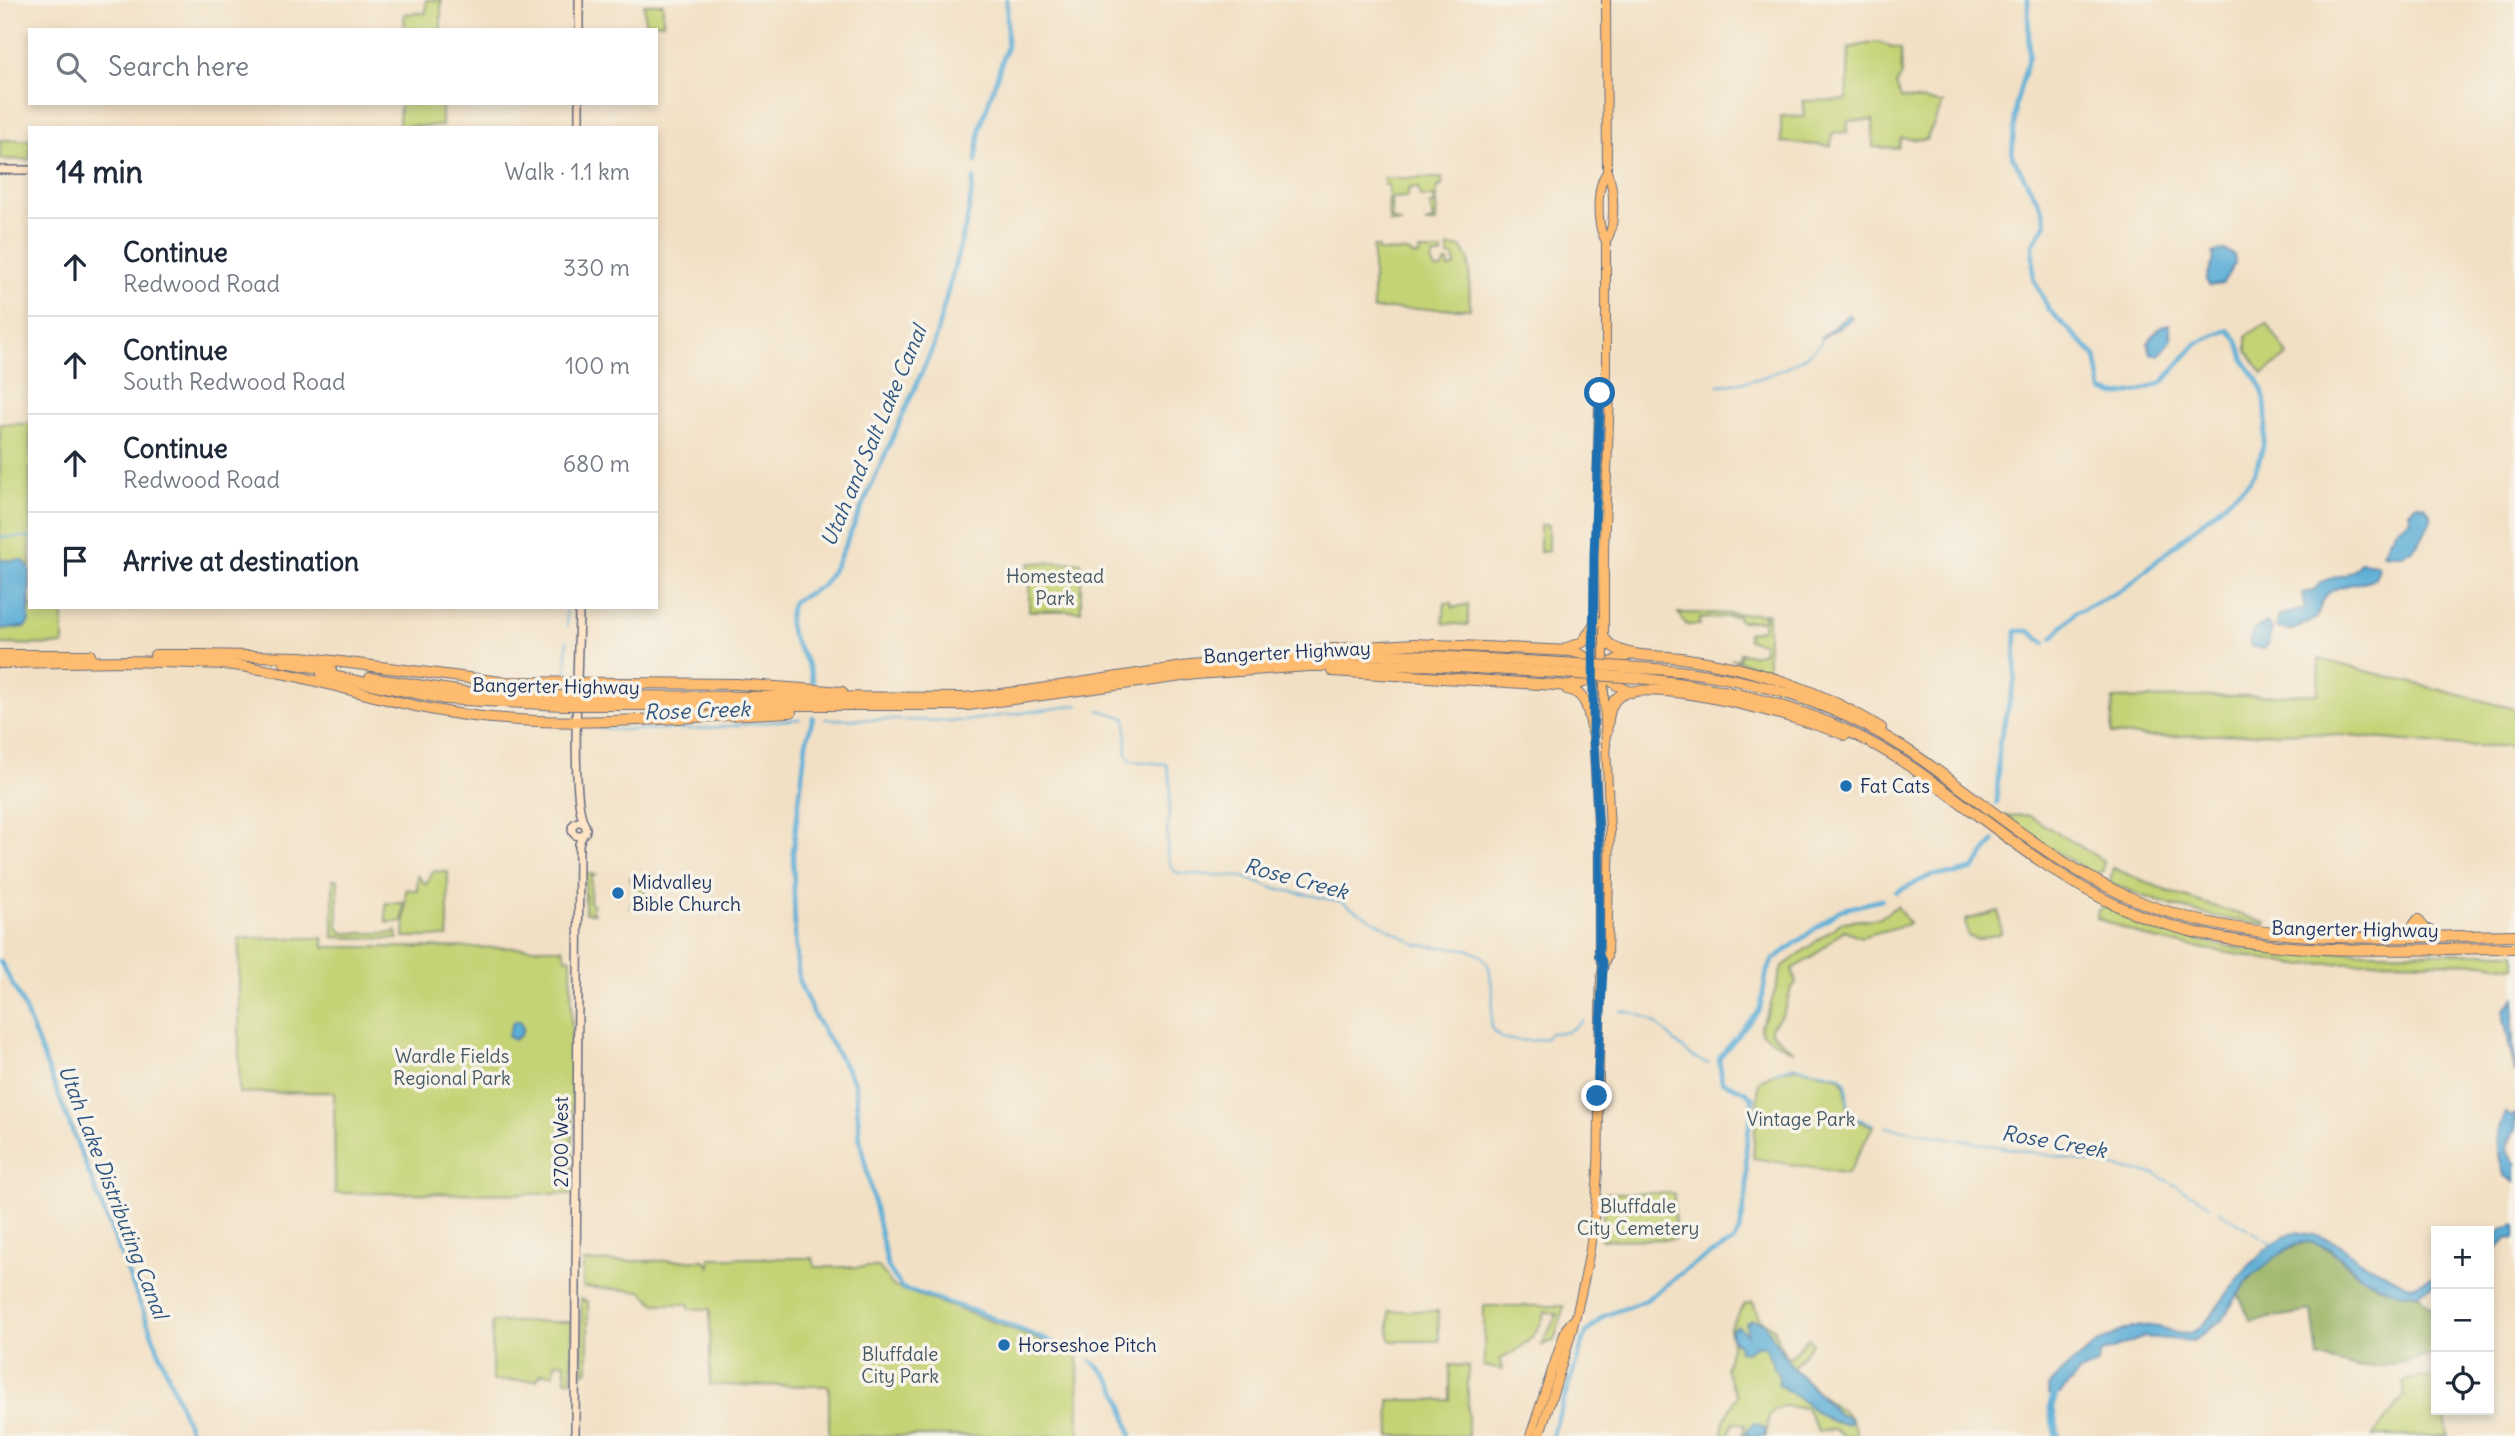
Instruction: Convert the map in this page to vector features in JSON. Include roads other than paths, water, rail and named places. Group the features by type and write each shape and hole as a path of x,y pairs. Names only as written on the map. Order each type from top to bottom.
{"highway":[{"path":"1551,650 1578,646 1595,622"},
{"path":"1605,639 1617,649 1706,661 1746,670 1830,699 1914,751 1970,796"},
{"path":"1236,661 1281,653 1388,645 1577,653 1617,687 1633,692 1709,697 1751,705 1839,733 1910,766"},
{"path":"1258,668 1443,676 1552,686 1576,685 1619,658 1639,653"},
{"name":"Bangerter Highway","path":"0,655 200,655 265,659 456,691 562,701"},
{"path":"200,655 301,657 488,681 761,685 922,699"},
{"name":"Bangerter Highway","path":"0,663 128,661 223,664 300,670 455,700 562,701 922,699 1014,693 1236,661 1388,655 1640,673 1703,673 1797,696 1883,735 1970,796 2036,847 2093,880 2164,910 2236,928 2306,936 2515,935"},
{"path":"223,664 301,675 457,714 520,720 681,720 896,706"},
{"name":"Bangerter Highway","path":"595,701 896,706 992,703 1165,678 1258,668 1395,665 1562,668"},
{"name":"Bangerter Highway","path":"1640,673 1735,691 1794,708 1853,733 1910,766 2029,856 2087,891 2151,919 2203,935 2266,946 2322,949 2515,948"},
{"path":"1552,686 1581,695 1593,732"},
{"path":"1606,733 1616,699 1633,692"},
{"path":"2399,936 2411,929 2418,920 2424,928 2437,936"}],"main road":[{"path":"579,0 579,28"},
{"path":"1603,964 1607,957 1610,857 1606,733 1595,605 1600,402 1606,383 1606,242 1601,233 1601,180 1607,172 1606,0"},
{"path":"579,105 579,126"},
{"path":"0,170 28,170"},
{"path":"1530,1436 1566,1328 1572,1321 1584,1286 1595,1207 1603,964 1599,955 1599,841 1593,732 1605,639 1605,505 1610,394 1606,383"},
{"path":"579,609 580,823 572,828 574,834 583,834"},
{"name":"2700 West","path":"575,1436 579,847 583,834 580,823"},
{"name":"2700 West","path":"574,834 579,847"},
{"path":"1539,1436 1573,1327 1572,1321"}],"water":[{"path":"2224,250 2234,255 2235,263 2222,284 2210,286 2206,280 2214,259 2213,253"},
{"path":"1849,314 1852,319 1820,339"},
{"path":"2169,324 2172,339 2160,355 2151,354 2148,343 2161,326"},
{"path":"2416,504 2425,506 2432,516 2420,541 2402,554 2383,554 2390,538 2394,536 2394,531 2411,519 2409,512"},
{"path":"0,560 23,560 28,566 29,621 25,627 0,629"},
{"path":"2361,562 2377,564 2379,568 2375,578 2331,591 2325,597 2317,618 2302,626 2292,630 2276,627 2279,615 2305,609 2302,593 2314,591 2322,582 2349,573"},
{"path":"2267,623 2272,629 2268,645 2263,649 2250,646 2254,632"},
{"path":"2515,998 2512,1027 2515,1073 2504,1010"},
{"path":"520,1021 523,1028 521,1035 513,1040 508,1035 513,1022"},
{"path":"2506,1113 2512,1117 2515,1114 2515,1129 2507,1146 2515,1163 2515,1182 2504,1175 2498,1151 2499,1129"},
{"path":"2515,1225 2515,1238 2507,1239 2494,1251 2494,1236 2502,1229"},
{"path":"2297,1232 2320,1236 2341,1245 2357,1259 2404,1284 2415,1285 2431,1278 2431,1286 2418,1293 2400,1294 2362,1277 2330,1248 2310,1242 2300,1243 2288,1248 2248,1280 2221,1321 2193,1341 2144,1337 2100,1354 2098,1363 2079,1373 2060,1394 2048,1395 2048,1387 2081,1355 2124,1330 2153,1326 2184,1334 2199,1328 2256,1259 2286,1236"},
{"path":"1752,1320 1763,1322 1793,1368 1839,1415 1850,1418 1850,1423 1840,1423 1822,1416 1778,1385 1779,1377 1764,1346 1756,1346 1746,1352 1738,1351 1739,1345 1732,1339 1731,1330 1738,1326 1747,1335 1746,1323"},
{"path":"1755,1423 1765,1428 1765,1436 1745,1436 1747,1430"}],"waterway":[{"name":"Utah and Salt Lake Canal","path":"976,162 980,128 1007,46 1007,0"},
{"path":"2028,0 2029,55 2016,104 2012,156 2042,208 2046,224 2033,244 2033,278 2049,310 2096,357 2102,391 2115,395 2137,392 2162,383 2197,343 2228,330 2238,341 2245,362 2260,384 2266,408 2263,448 2249,482 2124,589 2075,613 2052,638"},
{"name":"Utah and Salt Lake Canal","path":"813,682 789,625 793,602 823,585 837,563 933,347 967,220 974,178"},
{"path":"1718,385 1745,382 1774,373 1802,359 1822,341"},
{"name":"Rose Creek","path":"0,537 28,537"},
{"name":"Rose Creek","path":"566,609 567,626"},
{"path":"1997,803 1999,744 2015,679 2016,631 2029,631 2045,643"},
{"name":"Rose Creek","path":"567,641 567,673"},
{"name":"Rose Creek","path":"825,719 965,721 1078,705"},
{"name":"Rose Creek","path":"1099,710 1126,718 1127,755 1131,761 1166,764 1170,790 1167,846 1173,870 1179,873 1243,877 1273,888 1339,901 1418,945 1467,949 1482,956 1489,967 1493,994 1491,1028 1502,1039 1531,1041 1546,1038 1550,1033 1567,1032 1583,1021"},
{"name":"Utah and Salt Lake Canal","path":"813,717 806,743 793,851 799,982 815,1017 855,1083 860,1140 888,1267 902,1288 980,1313 1075,1352"},
{"name":"Rose Creek","path":"596,727 615,730 700,729 800,719"},
{"path":"1896,892 1932,875 1956,874 1973,869 1994,841"},
{"path":"1552,1436 1586,1333 1604,1316 1646,1300 1692,1265 1733,1242 1740,1230 1747,1190 1746,1149 1753,1099 1745,1091 1722,1082 1719,1058 1760,1009 1767,971 1773,960 1840,910 1882,900"},
{"name":"Utah Lake Distributing Canal","path":"0,961 21,1000 192,1436"},
{"name":"Rose Creek","path":"1621,1011 1648,1019 1686,1051 1709,1064"},
{"name":"Rose Creek","path":"1772,1073 1794,1066 1841,1076 1846,1082 1849,1116 1873,1124"},
{"name":"Rose Creek","path":"1887,1127 2155,1174 2210,1205"},
{"name":"Rose Creek","path":"2219,1211 2275,1245"},
{"name":"Utah and Salt Lake Canal","path":"1091,1361 1108,1377 1119,1394 1131,1436"},
{"path":"2057,1385 2051,1407 2057,1436"}],"place":[{"name":"Fat Cats","path":"1846,786"},
{"name":"Midvalley Bible Church","path":"618,893"},
{"name":"Horseshoe Pitch","path":"1004,1345"}],"park label":[{"name":"Homestead Park","path":"1055,587"},
{"name":"Wardle Fields Regional Park","path":"452,1067"},
{"name":"Vintage Park","path":"1801,1119"},
{"name":"Bluffdale City Cemetery","path":"1638,1217"},
{"name":"Bluffdale City Park","path":"900,1365"}]}
